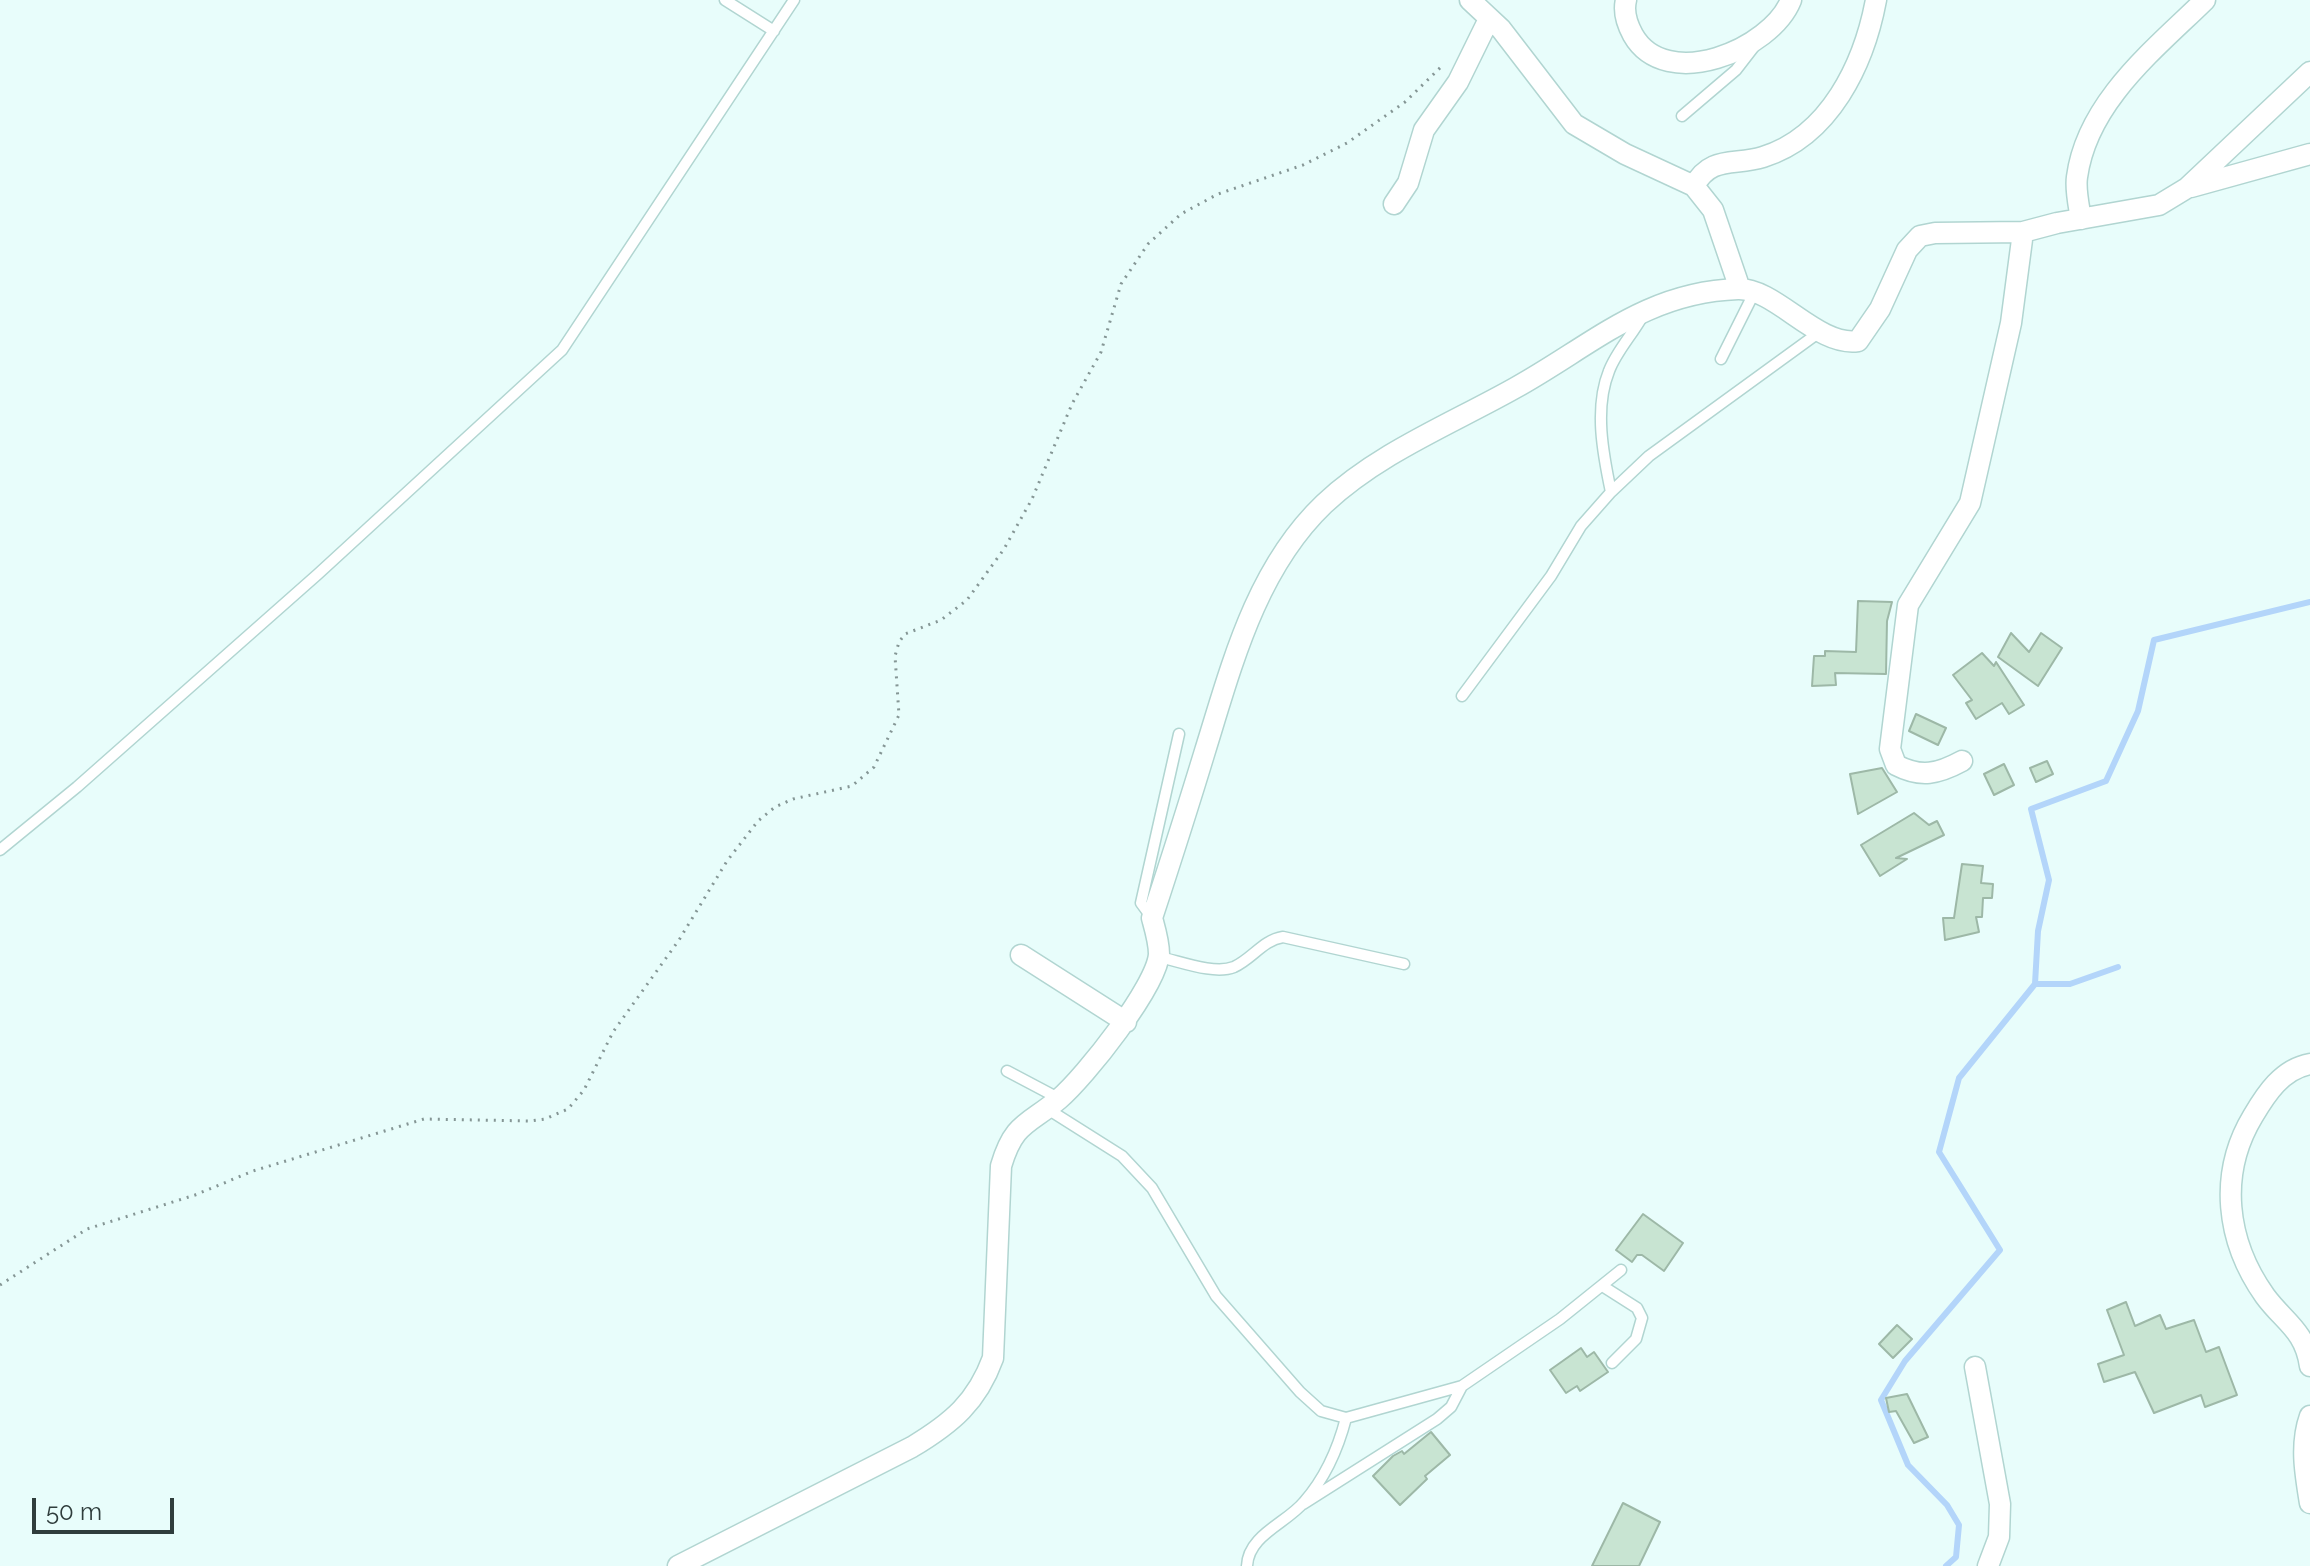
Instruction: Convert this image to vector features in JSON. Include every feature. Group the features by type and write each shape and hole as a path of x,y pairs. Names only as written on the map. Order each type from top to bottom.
{"street":[{"path":"1470,0 1523,56 1574,124 1625,154 1694,186 1713,210 1747,291"},
{"path":"1626,0 1627,21 1638,44 1666,60 1696,61 1722,56 1758,39 1783,16 1791,0"},
{"path":"1694,186 1701,173 1716,162 1762,157 1798,141 1818,125 1863,52 1876,0"},
{"path":"2081,219 2077,175 2092,128 2102,110 2143,60 2205,0"},
{"path":"1394,204 1408,183 1424,130 1458,82 1489,19"},
{"path":"678,1566 899,1454 947,1426 983,1386 993,1358 1001,1166 1007,1146 1019,1128 1053,1104 1126,1022 1159,957 1152,918 1241,639 1270,573 1302,526 1350,483 1646,308 1747,291 1821,331 1849,342 1858,341 1880,309 1907,250 1920,236 1935,233 2023,232 2152,208 2187,188 2310,72"},
{"path":"2187,188 2310,154"},
{"path":"1962,761 1938,774 1912,773 1896,765 1890,749 1901,644 1908,605 1970,503 2011,323 2023,232"},
{"path":"1021,955 1126,1022"},
{"path":"2310,1064 2282,1078 2267,1092 2249,1122 2229,1183 2234,1233 2250,1272 2266,1297 2290,1320 2308,1351 2310,1366"},
{"path":"1975,1367 2000,1504 1999,1537 1988,1566"},
{"path":"2310,1416 2304,1431 2303,1457 2310,1503"}],"lane":[{"path":"725,0 774,31"},
{"path":"0,850 77,787 318,574 562,350 794,0"},
{"path":"1682,116 1736,70 1758,39"},
{"path":"1721,359 1747,291"},
{"path":"1611,492 1603,451 1603,392 1609,371 1646,308"},
{"path":"1462,696 1551,576 1581,526 1611,492 1649,456 1821,331"},
{"path":"1152,918 1141,903 1179,734"},
{"path":"1159,957 1225,969 1238,965 1272,940 1283,937 1404,964"},
{"path":"1007,1071 1122,1156 1152,1188 1225,1306 1300,1392 1321,1411 1346,1418 1462,1386 1604,1287 1621,1270"},
{"path":"1604,1287 1637,1308 1642,1318 1636,1339 1612,1363"},
{"path":"1247,1566 1253,1547 1303,1504 1437,1419 1451,1407 1462,1386"},
{"path":"1303,1504 1334,1458 1346,1418"}],"path":[{"path":"0,1285 87,1229 195,1195 253,1171 424,1119 530,1121 545,1119 568,1109 584,1090 613,1032 679,940 727,861 758,821 775,807 793,799 852,786 874,767 899,715 901,701 895,656 899,642 905,634 941,620 958,608 1004,549 1101,352 1121,284 1148,244 1181,214 1218,194 1303,165 1347,143 1405,102 1448,60"}],"building":[{"path":"1858,601 1892,602 1887,621 1886,674 1835,673 1836,685 1812,686 1814,656 1825,656 1825,651 1856,652"},
{"path":"2011,633 2029,652 2041,633 2062,648 2038,686 1998,657"},
{"path":"1982,653 1994,666 1996,662 2024,705 2009,714 2002,703 1976,719 1966,703 1972,700 1953,675"},
{"path":"1916,714 1946,728 1938,745 1909,731"},
{"path":"2047,761 2053,774 2036,782 2030,768"},
{"path":"2004,764 2014,785 1994,795 1984,774"},
{"path":"1882,768 1897,792 1858,814 1850,774"},
{"path":"1914,813 1929,825 1937,821 1944,835 1896,858 1907,859 1880,876 1861,845"},
{"path":"1962,864 1983,866 1981,883 1993,884 1992,898 1983,898 1982,917 1976,917 1979,932 1945,940 1943,918 1954,918"},
{"path":"1643,1214 1683,1243 1664,1271 1642,1255 1637,1255 1632,1262 1616,1250"},
{"path":"2126,1302 2135,1326 2160,1315 2166,1329 2194,1320 2206,1352 2219,1347 2237,1395 2205,1407 2201,1395 2154,1413 2135,1372 2104,1382 2098,1364 2124,1355 2107,1310"},
{"path":"1897,1325 1912,1339 1893,1358 1879,1344"},
{"path":"1581,1348 1587,1357 1594,1352 1608,1372 1580,1391 1577,1386 1566,1393 1550,1370"},
{"path":"1907,1394 1928,1437 1914,1443 1896,1411 1889,1412 1886,1398"},
{"path":"1431,1432 1450,1455 1425,1476 1427,1479 1400,1505 1373,1476 1393,1456 1402,1451 1404,1454"},
{"path":"1623,1503 1660,1522 1639,1566 1592,1566"}],"waterway":[{"path":"2035,984 2038,931 2049,880 2031,809 2106,781 2138,711 2154,640 2310,602"},
{"path":"1946,1566 1956,1557 1959,1525 1947,1505 1908,1465 1881,1400 1905,1361 2000,1250 1939,1152 1959,1078 2035,984 2070,984 2118,967"}]}
